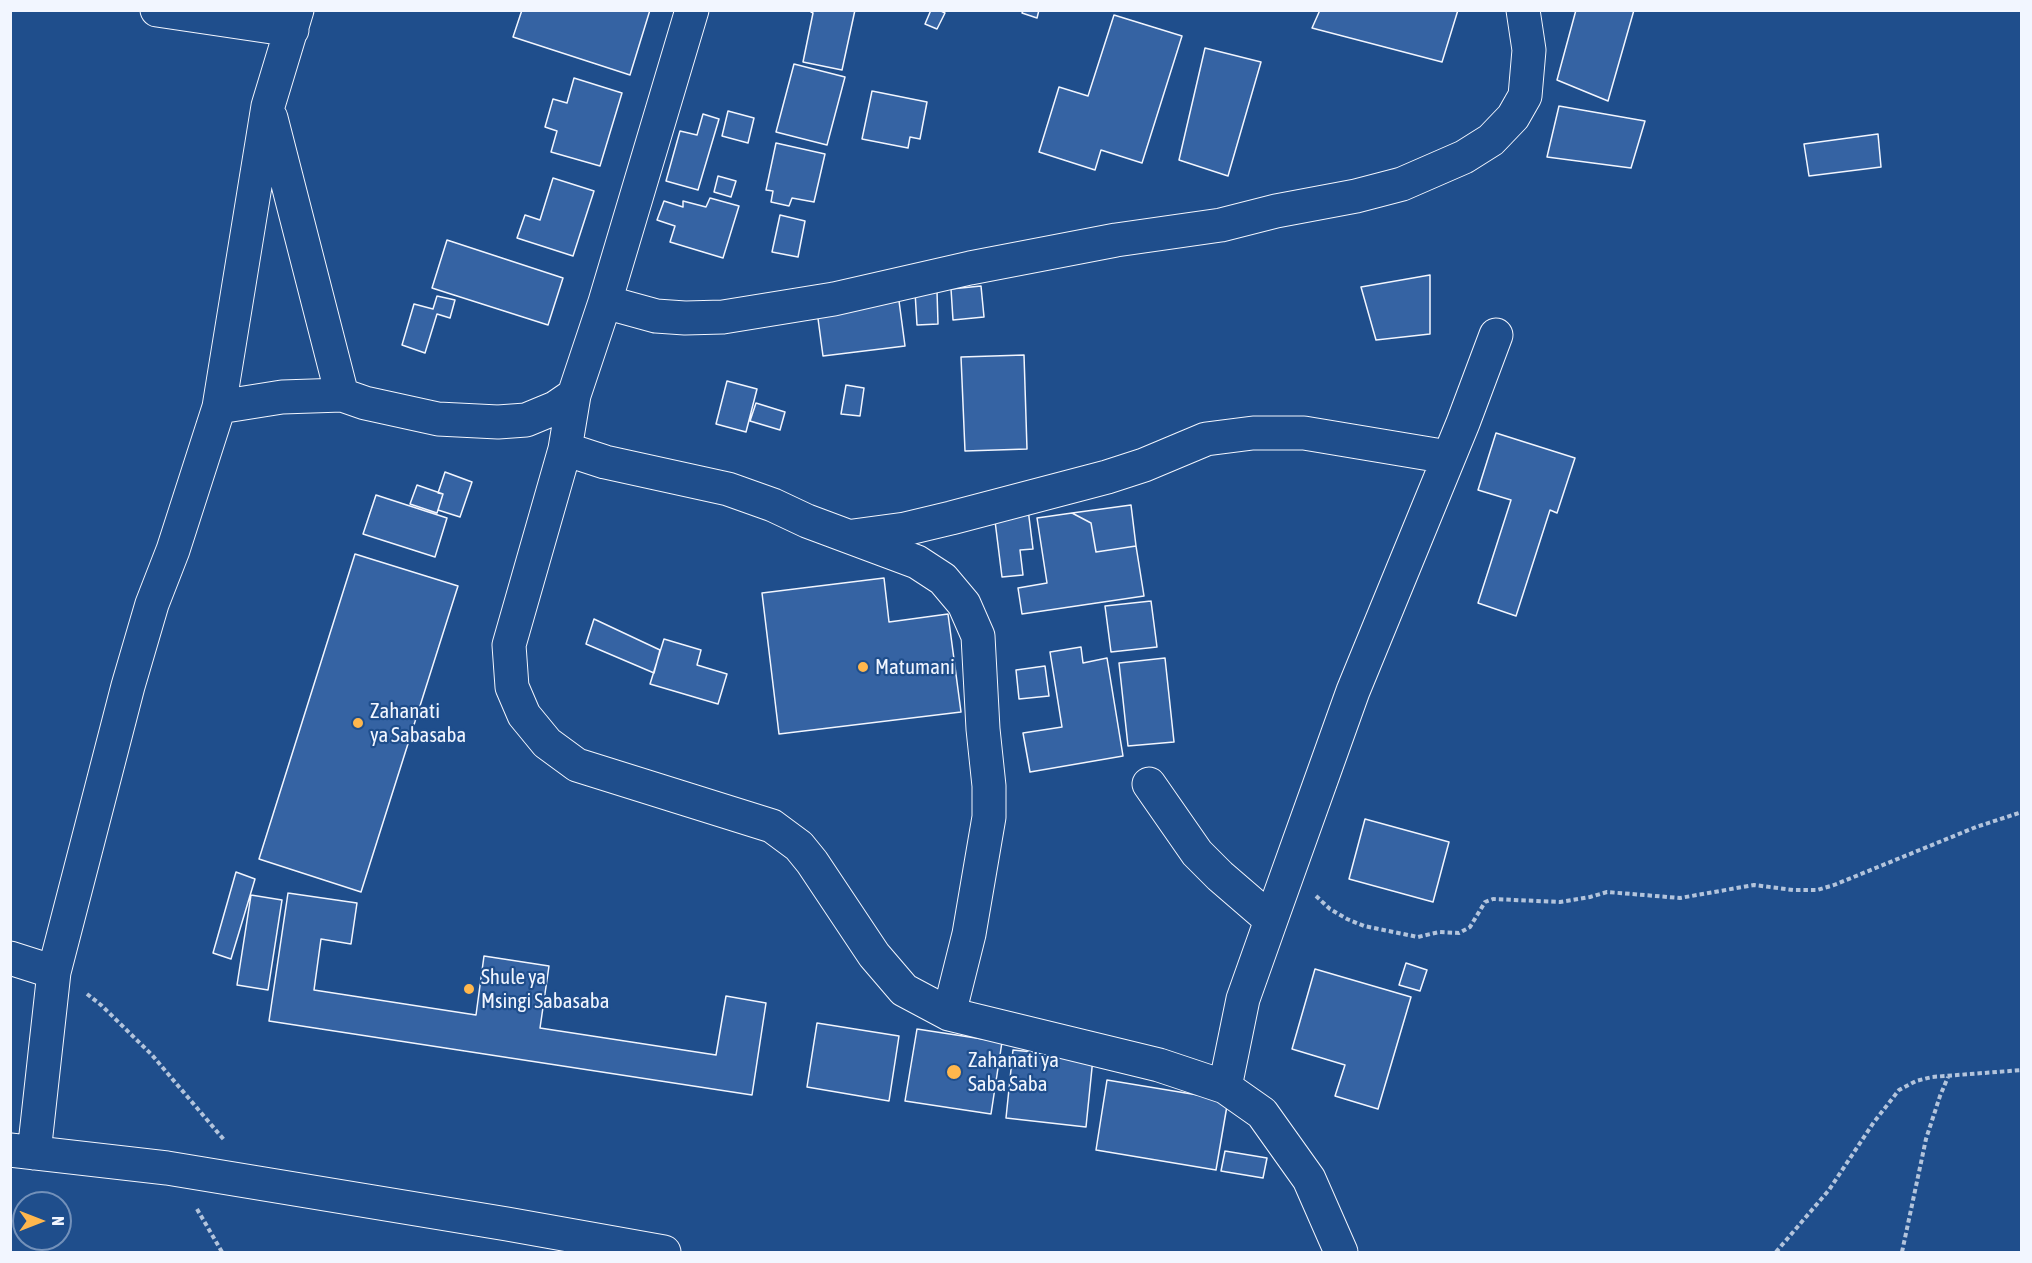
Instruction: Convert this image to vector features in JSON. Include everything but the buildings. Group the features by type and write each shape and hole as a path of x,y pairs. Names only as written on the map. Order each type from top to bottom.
{"street":[{"path":"157,10 294,20 268,106 219,407 189,501 152,604 128,686 54,972 22,1152 167,1168 664,1252"},
{"path":"692,10 605,302 574,395 565,449 509,645 512,687 524,716 547,743 577,765 772,826 799,846 812,862 874,955 904,990 949,1014 1159,1065 1225,1087 1262,1113 1309,1179 1341,1252"},
{"path":"605,302 656,316 723,317 834,299 970,268 1116,240 1221,225 1402,184 1464,157 1491,140 1513,117 1525,96 1529,50 1523,10"},
{"path":"268,106 342,395"},
{"path":"1225,1087 1243,999 1270,920 1353,691 1496,335"},
{"path":"219,407 282,397 342,395 365,403 438,419 498,422 526,420 555,408 574,395"},
{"path":"848,536 905,529 951,518 1107,477 1206,440 1252,433 1304,433 1448,457"},
{"path":"565,449 605,462 728,489 773,505 807,521 917,562 943,579 964,604 978,636 983,729 989,786 989,817 969,934 949,1014"},
{"path":"1149,784 1197,853 1270,920"},
{"path":"10,958 54,972"}],"path":[{"path":"1289,872 1330,909 1347,919 1364,926 1418,937 1439,932 1465,931 1485,902 1493,899 1560,902 1607,892 1680,898 1754,885 1793,890 1817,890 1977,826 2022,812"},
{"path":"54,972 101,1005 152,1055 262,1184"},
{"path":"1776,1252 1829,1190 1899,1090 1916,1081 1932,1077 2022,1070"},
{"path":"1902,1252 1926,1139 1948,1077"}],"place":[{"name":"Matumani","path":"863,667"},
{"name":"Zahanati ya Sabasaba","path":"358,723"},
{"name":"Shule ya Msingi Sabasaba","path":"469,989"},
{"name":"Zahanati ya Saba Saba","path":"954,1072"}]}
